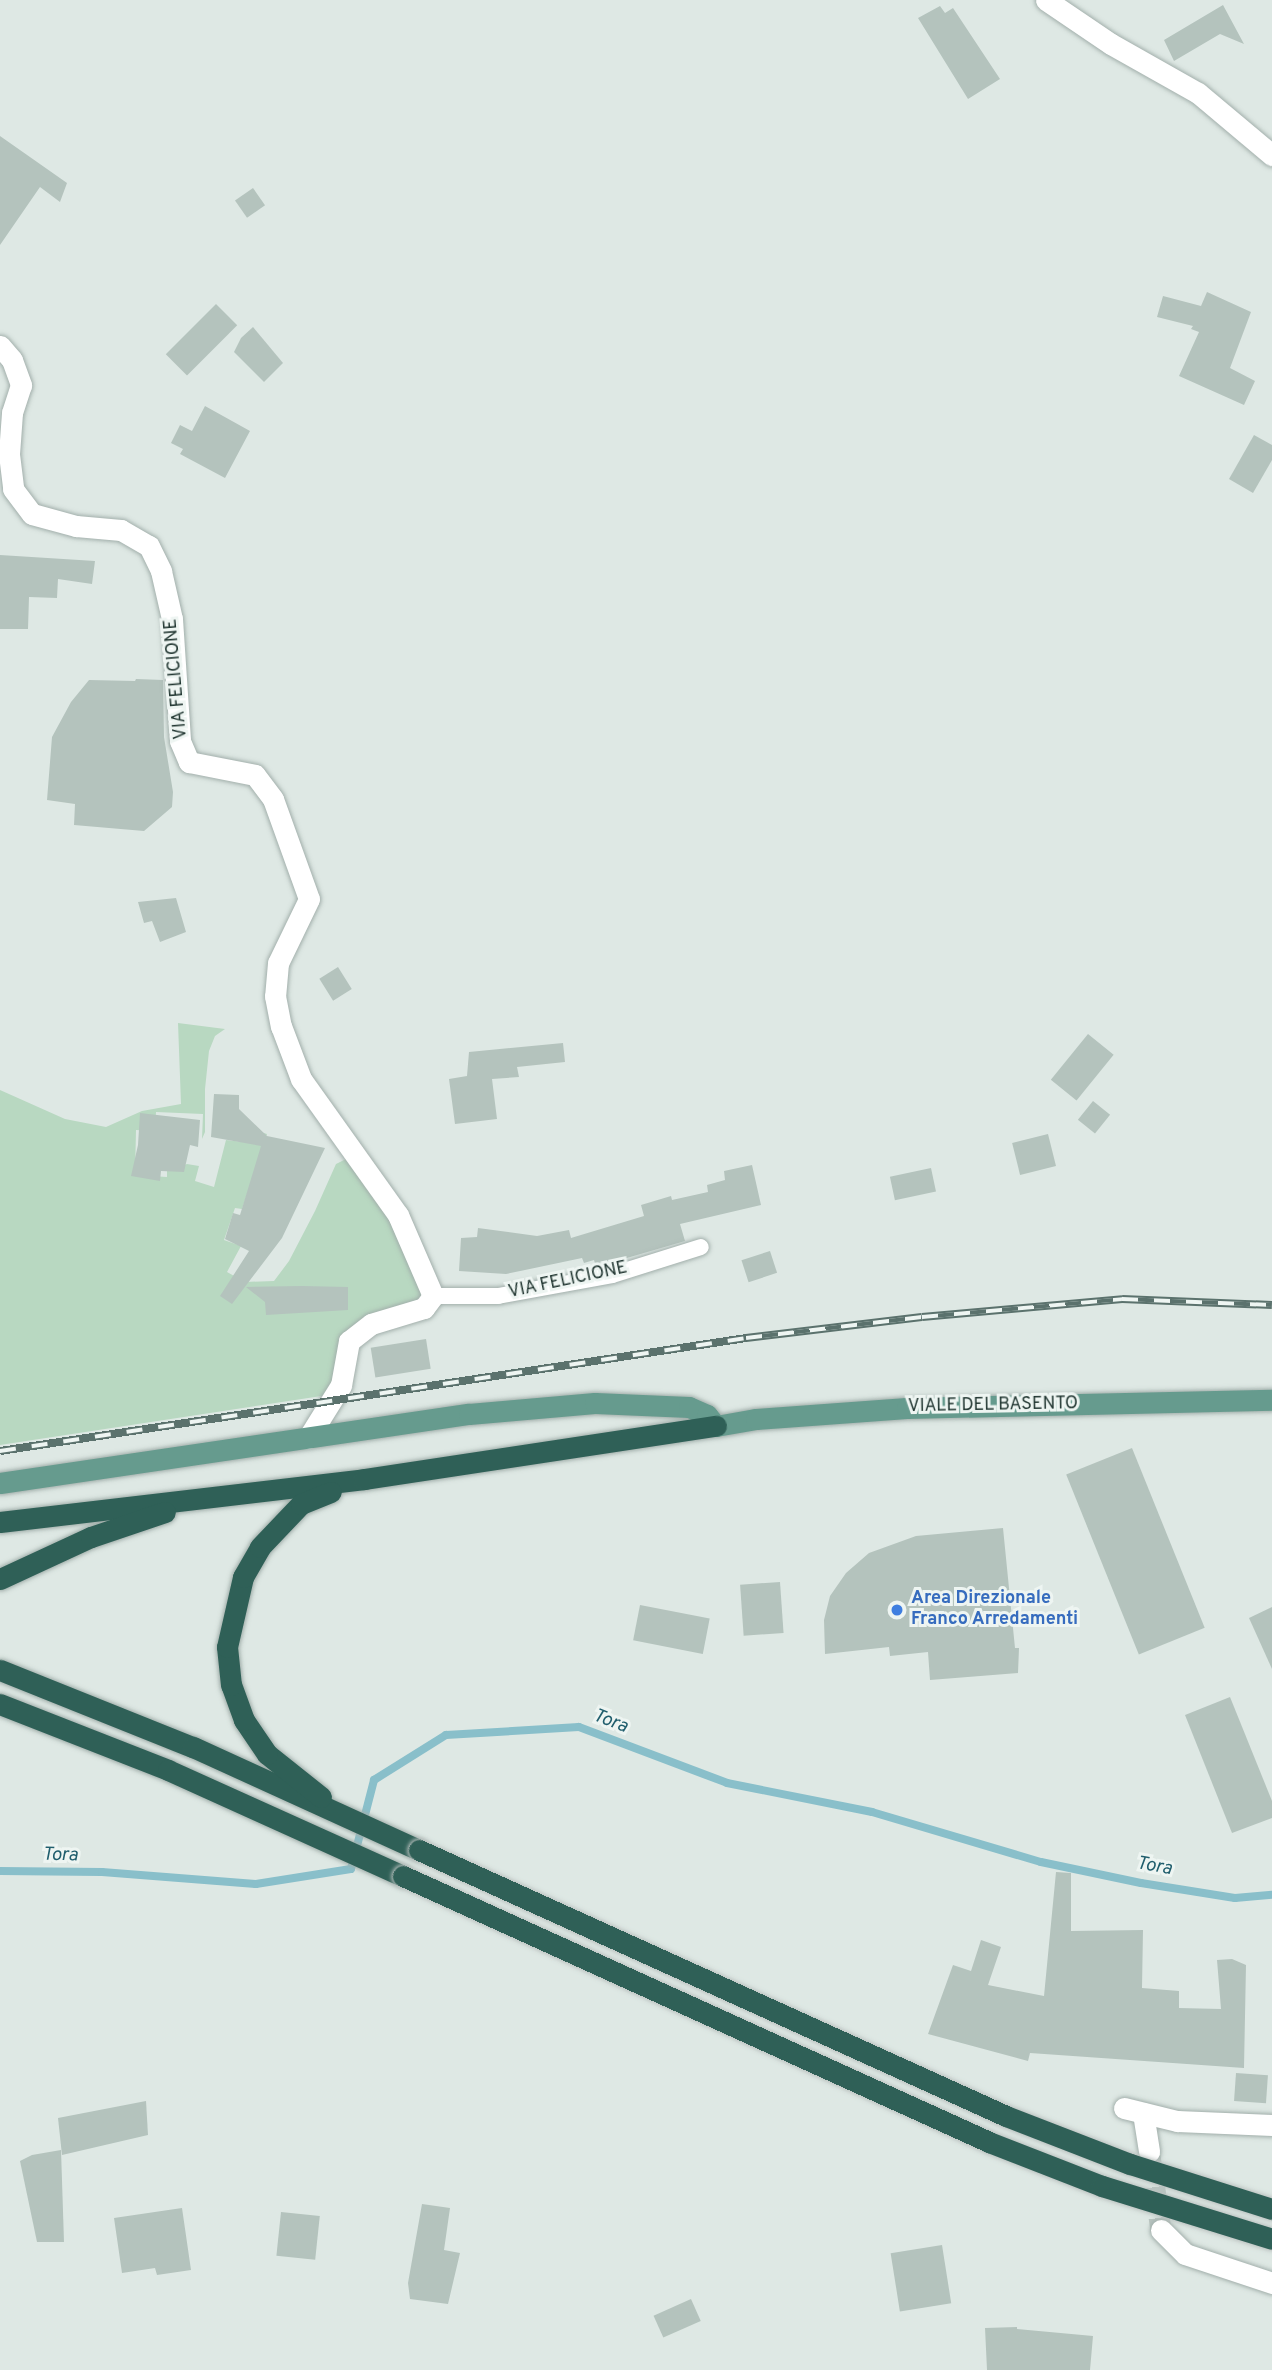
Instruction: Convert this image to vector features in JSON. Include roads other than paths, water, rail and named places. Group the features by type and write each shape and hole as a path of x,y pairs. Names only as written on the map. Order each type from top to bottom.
{"highway":[{"path":"0,1522 364,1479 716,1426"},
{"path":"344,1816 267,1754 244,1720 231,1685 227,1647 233,1610 243,1577 260,1547 301,1504 364,1479"},
{"path":"0,1579 91,1536 144,1518 232,1496"},
{"path":"0,1670 95,1706 344,1816 1006,2116 1130,2164 1272,2210"},
{"path":"0,1704 142,1760 269,1816 989,2143 1102,2186 1272,2239"}],"main road":[{"name":"VIALE DEL BASENTO","path":"716,1426 756,1419 907,1408 1272,1400"},
{"path":"0,1483 469,1414 595,1403 689,1407 707,1415 716,1426"}],"street":[{"path":"1046,0 1111,44 1198,93 1272,155"},
{"name":"VIA FELICIONE","path":"0,346 12,360 21,386 12,413 9,454 13,489 32,513 76,526 121,530 149,546 161,571 172,619 180,741 188,762 255,775 272,799 309,900 278,963 275,996 281,1027 301,1079 398,1215 433,1296"},
{"path":"308,1438 341,1385 349,1341 371,1324 424,1308 433,1296"},
{"path":"1149,2152 1133,2111 1177,2121 1272,2125"},
{"path":"1161,2230 1185,2254 1272,2283"}],"lane":[{"name":"VIA FELICIONE","path":"433,1296 498,1296 612,1275 701,1247"}],"waterway":[{"name":"Tora","path":"0,1871 102,1872 256,1884 351,1869 374,1780 446,1735 579,1727 727,1783 872,1812 1041,1862 1141,1883 1235,1898 1272,1895"}],"tunnel":[{"path":"1150,2156 1161,2230"}],"railway":[{"path":"0,1451 746,1338 922,1317 1122,1299 1272,1305"}],"place":[{"name":"Area Direzionale Franco Arredamenti","path":"897,1610"}]}
